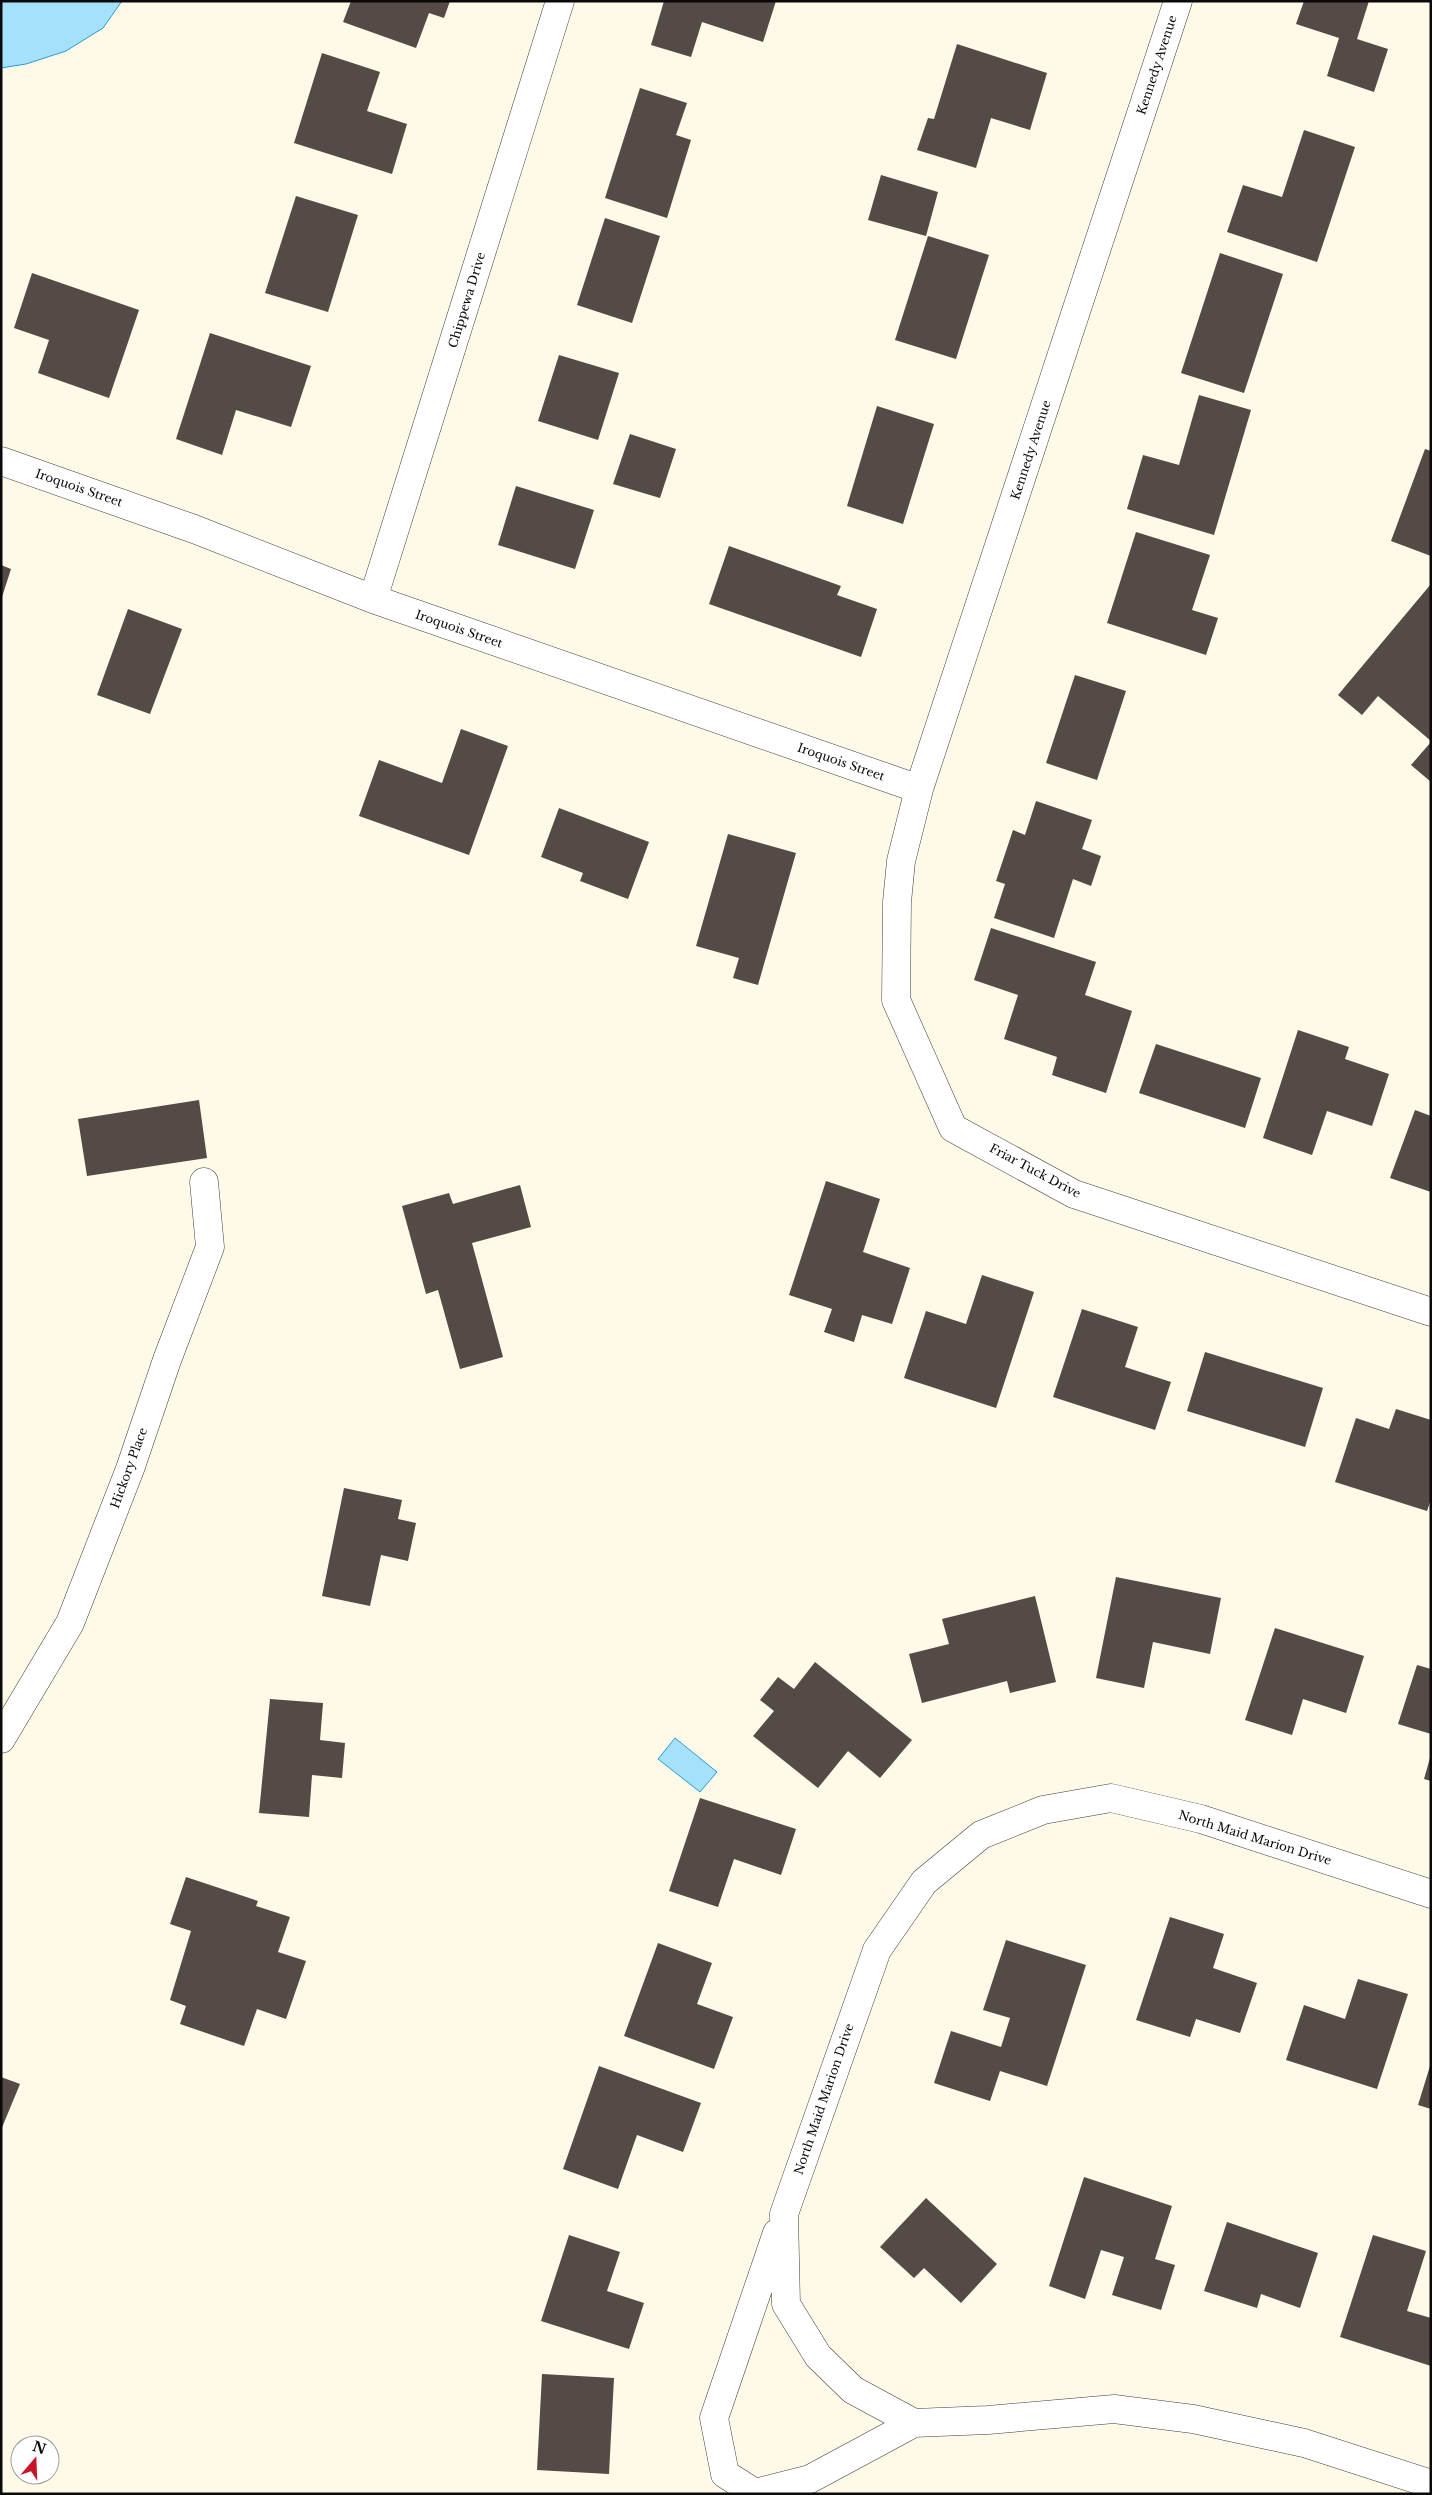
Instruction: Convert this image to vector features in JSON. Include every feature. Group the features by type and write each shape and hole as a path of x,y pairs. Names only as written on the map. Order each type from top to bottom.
{"street":[{"name":"Chippewa Drive","path":"373,599 560,1"},
{"name":"Kennedy Avenue","path":"896,902 901,861 919,789 1178,1"},
{"name":"Iroquois Street","path":"1,461 194,528 373,599 919,789"},
{"name":"Friar Tuck Drive","path":"896,902 896,1000 953,1128 1074,1194 1431,1312"},
{"name":"Hickory Place","path":"1,1739 70,1623 130,1469 167,1360 210,1247 204,1182"},
{"name":"North Maid Marion Drive","path":"1431,1894 1201,1818 1111,1798 1043,1810 981,1835 924,1882 877,1950 784,2214 786,2304 818,2356 853,2390 914,2422 988,2420 1114,2408 1193,2419 1304,2443 1431,2484"},
{"path":"784,2214 714,2418 725,2474 755,2493 810,2479 914,2422"}],"water":[{"path":"1,1 122,1 103,28 66,51 26,64 1,68"},
{"path":"675,1738 717,1772 700,1792 658,1759"}],"building":[{"path":"351,1 450,1 444,18 429,13 416,48 343,22"},
{"path":"664,1 776,1 763,42 702,22 691,57 651,45"},
{"path":"1304,1 1369,1 1357,39 1388,49 1374,92 1327,76 1339,38 1296,24"},
{"path":"957,44 1047,73 1030,130 991,118 976,168 917,150 928,118 934,119"},
{"path":"322,53 380,72 367,111 407,124 392,174 294,143"},
{"path":"640,88 687,103 676,135 691,140 667,218 605,198"},
{"path":"1304,130 1355,147 1317,262 1227,232 1243,185 1282,197"},
{"path":"881,175 938,192 926,236 868,220"},
{"path":"296,196 358,215 328,312 265,293"},
{"path":"605,218 660,236 632,323 577,305"},
{"path":"928,236 989,255 956,359 895,340"},
{"path":"1220,253 1283,274 1244,393 1181,373"},
{"path":"32,273 139,310 109,398 38,373 49,340 14,328"},
{"path":"210,333 311,366 291,427 236,410 222,455 176,439"},
{"path":"559,355 619,373 598,440 538,421"},
{"path":"1199,395 1251,410 1214,535 1127,509 1143,455 1179,465"},
{"path":"877,406 934,424 903,524 847,506"},
{"path":"630,434 676,449 660,498 613,484"},
{"path":"1425,449 1431,451 1431,556 1391,541"},
{"path":"516,486 594,510 575,569 498,545"},
{"path":"1136,532 1210,555 1192,610 1218,618 1206,655 1107,623"},
{"path":"729,546 841,586 837,595 877,609 861,657 709,604"},
{"path":"1,565 11,569 2,597 1,597"},
{"path":"1431,584 1431,741 1378,696 1362,715 1338,695"},
{"path":"128,609 182,629 150,714 97,695"},
{"path":"1075,675 1126,691 1097,780 1046,763"},
{"path":"461,729 508,746 469,855 359,816 379,760 442,783"},
{"path":"1431,742 1431,782 1411,765"},
{"path":"1036,801 1092,820 1082,849 1101,856 1091,886 1073,879 1054,938 994,918 1005,884 996,881 1013,830 1025,835"},
{"path":"559,808 649,842 628,899 580,881 583,873 541,857"},
{"path":"728,834 796,853 758,985 733,978 739,958 696,946"},
{"path":"991,928 1096,962 1085,995 1132,1011 1106,1093 1052,1075 1057,1057 1004,1039 1018,995 974,980"},
{"path":"1298,1030 1349,1047 1345,1059 1389,1074 1372,1126 1327,1111 1312,1155 1263,1138"},
{"path":"1156,1044 1261,1078 1245,1128 1139,1093"},
{"path":"199,1100 207,1158 87,1176 78,1119"},
{"path":"1415,1110 1431,1116 1431,1192 1390,1178"},
{"path":"826,1181 880,1199 863,1252 910,1268 892,1324 862,1315 854,1342 824,1332 832,1309 789,1295"},
{"path":"520,1185 531,1227 472,1243 503,1357 460,1369 438,1290 426,1294 402,1206 449,1193 453,1204"},
{"path":"982,1275 1034,1292 996,1408 904,1378 926,1311 966,1324"},
{"path":"1082,1309 1138,1327 1125,1367 1171,1382 1155,1430 1053,1397"},
{"path":"1205,1352 1323,1388 1305,1447 1187,1411"},
{"path":"1396,1409 1431,1420 1431,1499 1427,1511 1335,1482 1356,1418 1389,1429"},
{"path":"344,1488 402,1500 398,1519 416,1523 408,1561 381,1555 370,1606 322,1596"},
{"path":"1116,1577 1221,1598 1210,1654 1153,1642 1144,1688 1096,1678"},
{"path":"1035,1596 1056,1682 1010,1693 1007,1681 922,1703 909,1654 949,1644 942,1619"},
{"path":"1275,1628 1364,1656 1346,1713 1303,1699 1292,1735 1245,1720"},
{"path":"815,1662 912,1740 880,1778 848,1751 818,1788 753,1736 774,1711 760,1700 778,1677 794,1689"},
{"path":"1417,1665 1431,1669 1431,1734 1398,1724"},
{"path":"270,1699 323,1703 320,1740 345,1743 342,1778 312,1775 309,1817 259,1813"},
{"path":"1431,1758 1431,1781 1424,1779"},
{"path":"700,1798 796,1829 781,1875 734,1859 718,1907 669,1891"},
{"path":"186,1877 258,1901 256,1906 290,1917 278,1952 306,1961 286,2019 257,2009 244,2046 180,2024 186,2006 170,2000 191,1931 170,1924"},
{"path":"1170,1917 1224,1934 1213,1968 1257,1983 1240,2033 1196,2019 1190,2037 1136,2020"},
{"path":"1006,1940 1086,1965 1047,2086 1000,2071 990,2101 934,2083 951,2031 1001,2047 1010,2018 983,2010"},
{"path":"658,1943 712,1963 697,2004 733,2017 714,2069 624,2036"},
{"path":"1358,1979 1408,1994 1377,2089 1286,2060 1304,2005 1345,2019"},
{"path":"599,2066 701,2103 683,2152 637,2135 618,2189 563,2169"},
{"path":"1431,2066 1431,2109 1418,2105"},
{"path":"1,2077 20,2084 1,2130"},
{"path":"1084,2177 1172,2206 1155,2259 1175,2265 1161,2310 1112,2295 1124,2257 1101,2250 1085,2299 1049,2286"},
{"path":"926,2198 997,2264 961,2303 924,2268 914,2278 880,2247"},
{"path":"1227,2222 1318,2253 1300,2308 1261,2294 1257,2308 1204,2291"},
{"path":"569,2235 620,2252 607,2291 644,2303 629,2349 541,2321"},
{"path":"1373,2235 1426,2251 1407,2311 1431,2318 1431,2366 1340,2337"},
{"path":"542,2374 614,2378 609,2474 537,2470"}]}
